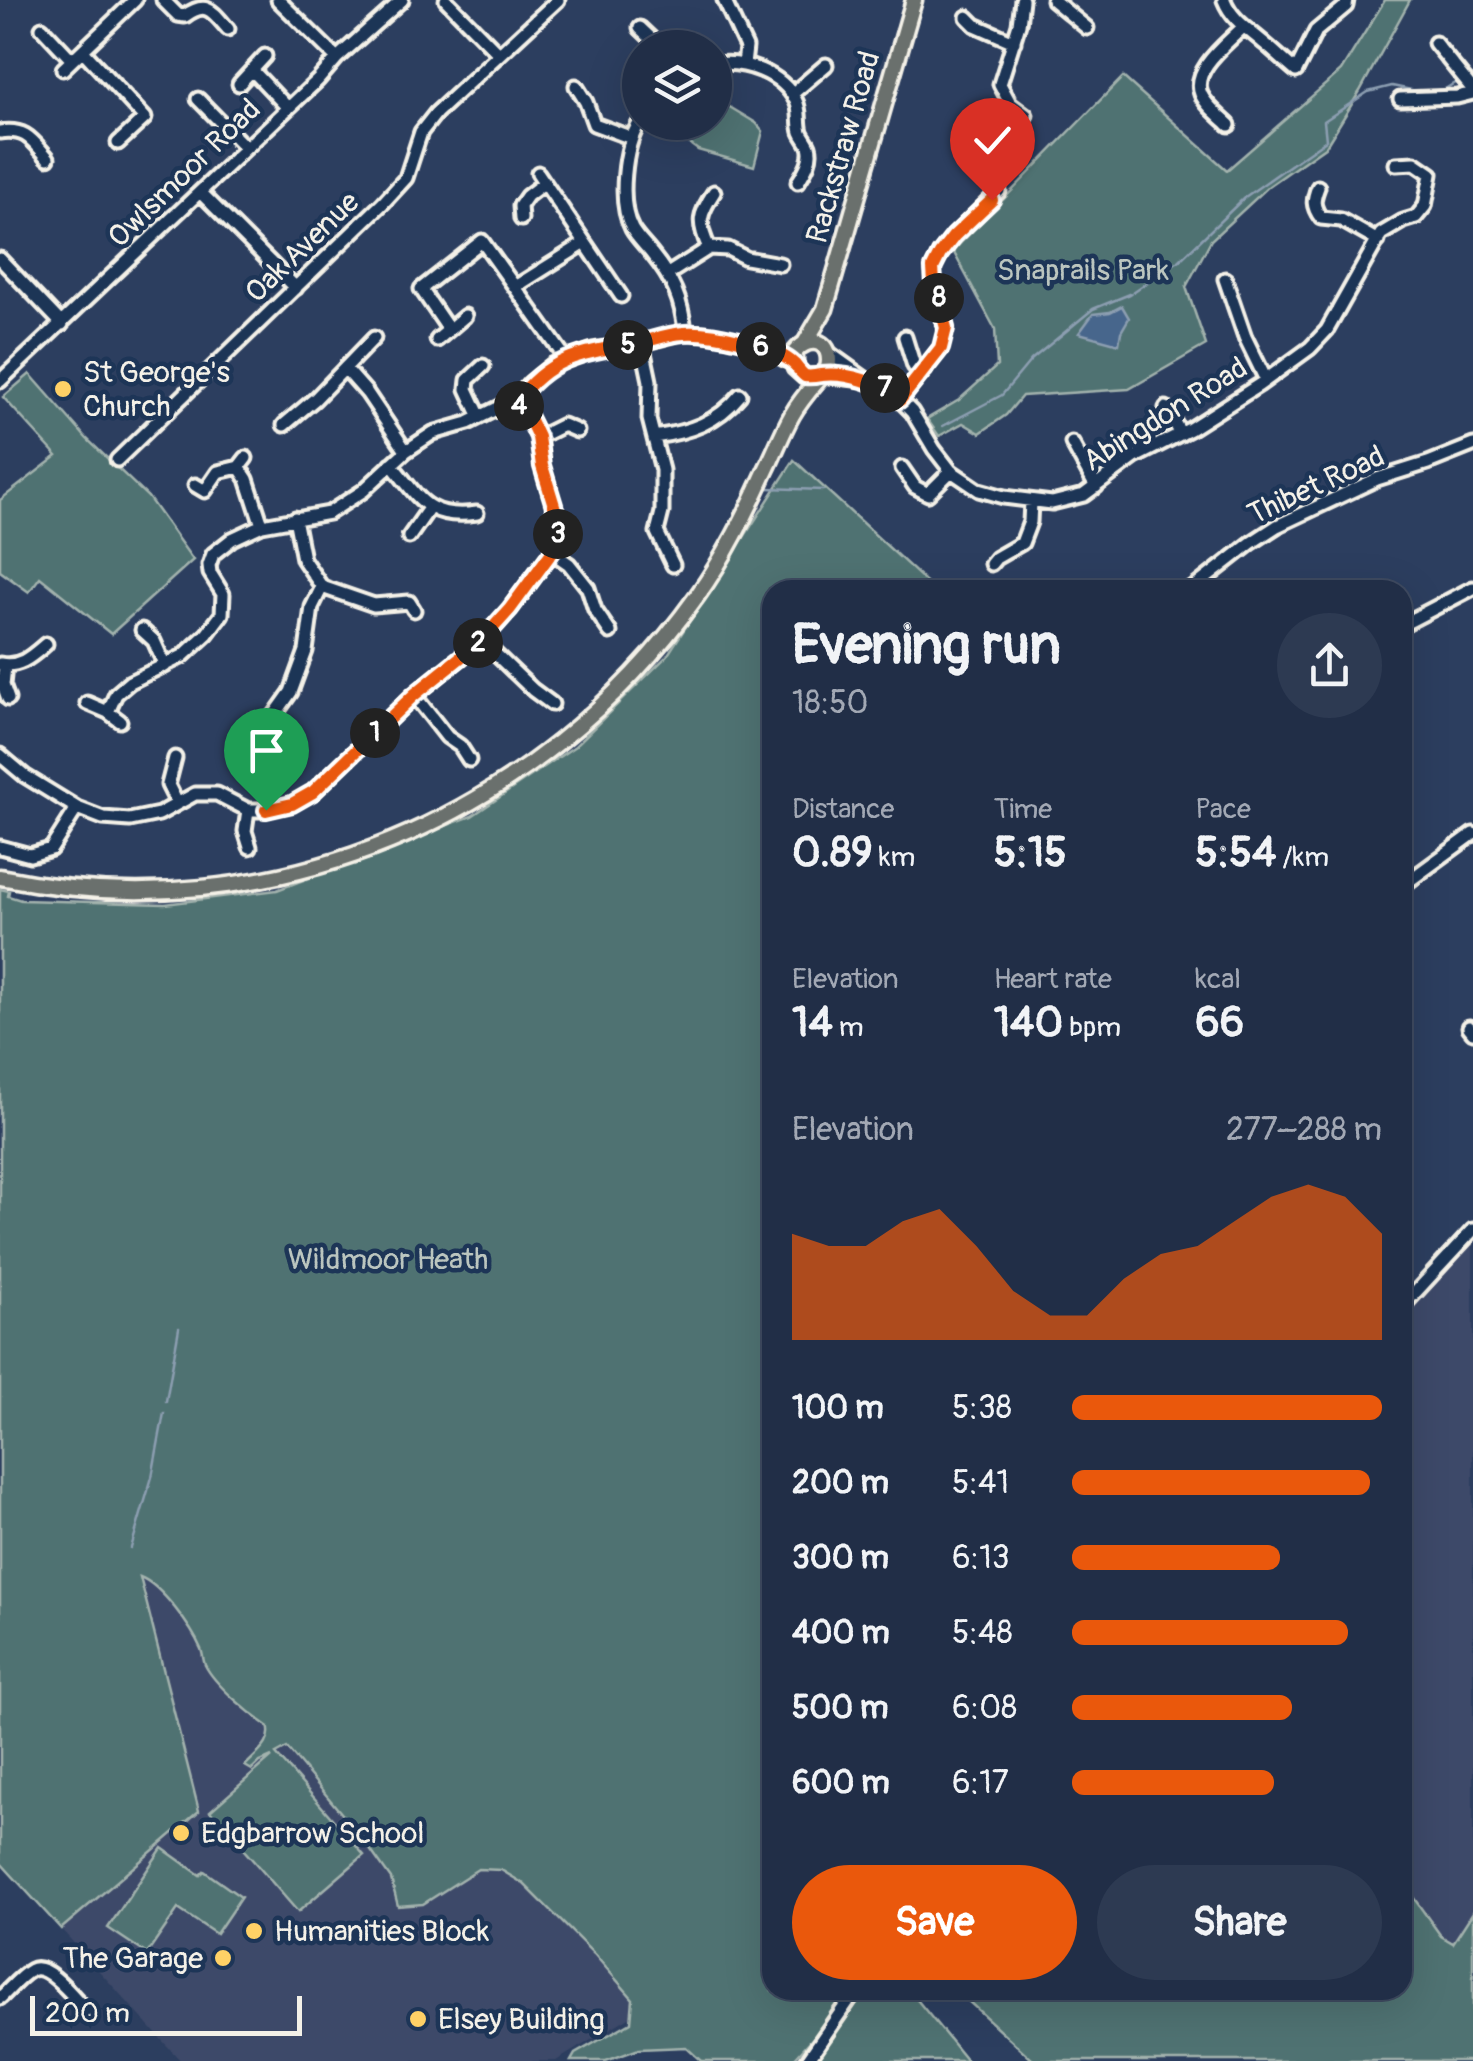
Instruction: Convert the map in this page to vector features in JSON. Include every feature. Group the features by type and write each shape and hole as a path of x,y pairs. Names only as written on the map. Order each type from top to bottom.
{"main road":[{"name":"Rackstraw Road","path":"802,345 825,309 914,0"},
{"name":"Rackstraw Road","path":"825,309 827,350"},
{"path":"0,877 123,891 257,880 384,844 437,822 481,797 582,725 662,642 722,556 793,413 830,365 827,350 818,342 802,345 794,356 793,413"},
{"path":"796,368 805,376 820,376"}],"street":[{"path":"163,0 178,16 202,5 228,29"},
{"path":"278,0 337,58"},
{"name":"Owlsmoor Road","path":"0,381 402,0"},
{"path":"446,0 500,54"},
{"name":"Oak Avenue","path":"117,460 406,178 421,132 436,113 558,0"},
{"path":"724,0 746,47 744,65"},
{"path":"1022,0 1020,24 1000,84 1010,103 1026,115"},
{"path":"1053,0 1087,28"},
{"path":"1224,0 1243,27 1296,71 1316,31 1346,6 1347,0"},
{"path":"73,60 133,1"},
{"path":"967,17 975,26 1014,42"},
{"path":"1229,125 1202,96 1198,81 1204,68 1243,27"},
{"path":"42,28 73,60 145,118 118,143"},
{"path":"1400,99 1457,97 1473,92 1435,43"},
{"path":"239,84 265,56"},
{"path":"732,63 756,68 782,83 792,94 798,105 800,130 810,149 807,167 798,182"},
{"path":"792,94 826,65"},
{"path":"252,70 288,108"},
{"path":"576,86 594,124 622,134"},
{"path":"198,99 246,148"},
{"path":"0,132 25,133 48,158"},
{"path":"632,140 624,177 631,228 668,274 682,307 685,332"},
{"name":"Abingdon Road","path":"951,472 980,490 1031,502 1052,503 1084,495 1135,457 1181,434 1266,380 1310,348 1327,330 1381,234 1416,217 1426,206 1437,171 1415,164 1396,164"},
{"path":"521,219 520,206 541,178 622,296"},
{"path":"1318,187 1313,200 1321,218 1341,220 1378,240"},
{"path":"900,400 941,348 946,328 933,268 954,236 999,191"},
{"path":"200,192 296,288"},
{"path":"709,248 700,219 714,192"},
{"path":"448,330 421,289 482,241 566,360"},
{"path":"514,287 585,243"},
{"path":"668,274 709,248 728,249 746,258 780,264"},
{"path":"0,258 62,324"},
{"path":"1226,279 1245,337 1266,380"},
{"path":"437,340 464,316"},
{"path":"108,712 116,694 130,682 183,656 222,614 223,594 209,565 213,554 232,539 262,524 329,512 363,491 406,450 432,432 468,423 516,402 552,365 593,350 685,332 764,348 796,368"},
{"path":"905,337 914,366 925,370"},
{"path":"284,425 374,338"},
{"path":"642,343 650,381 650,419 664,493 657,532 674,565"},
{"path":"764,348 802,345"},
{"path":"827,350 868,381"},
{"path":"480,417 467,389 468,380 483,366"},
{"path":"345,368 406,450"},
{"path":"820,376 868,381 884,387 912,412 951,472 928,494 910,482 902,468"},
{"path":"654,437 698,428 714,420 740,395"},
{"path":"0,755 25,776 78,808 103,818 130,820 160,814 195,794 217,794 248,810 266,810 292,804 313,792 414,695 482,640 552,552 559,522 542,466 538,437 516,402"},
{"path":"1166,408 1181,434"},
{"path":"538,437 563,424 577,431"},
{"path":"1072,443 1096,487"},
{"name":"Thibet Road","path":"1204,580 1277,526 1377,478 1473,445"},
{"path":"195,486 204,490 218,472 243,463 262,524"},
{"path":"390,464 422,502 440,513 477,513"},
{"path":"991,564 1022,543 1030,522 1031,502"},
{"path":"409,537 430,507"},
{"path":"295,518 303,559 322,587 374,605 409,602 414,610"},
{"path":"552,552 569,564 588,588 595,610 610,632"},
{"path":"252,720 275,724 306,651 312,607 322,587"},
{"path":"1412,620 1473,588"},
{"path":"142,630 154,641 165,666"},
{"path":"482,640 552,704"},
{"path":"8,699 2,665 24,662 46,644"},
{"path":"414,695 469,760"},
{"path":"87,703 120,721"},
{"path":"175,758 168,784 177,804"},
{"path":"0,848 30,855 51,849 78,808"},
{"path":"248,810 245,831 250,848"},
{"path":"1412,879 1473,834"},
{"path":"1412,1296 1473,1230"},
{"path":"0,1998 32,1968 42,1968 87,2011"},
{"path":"807,2061 849,2000"}],"shaded area":[{"path":"1122,306 1129,318 1119,344 1079,333 1093,314"},
{"path":"1473,1243 1473,1925 1458,1951 1412,1913 1412,1310"},
{"name":"Edgbarrow School","path":"132,1549 481,1804 651,2004 556,2061 181,2061 0,1862"}],"green space":[{"name":"Snaprails Park","path":"1385,0 1410,0 1326,146 1269,186 1211,240 1186,287 1206,345 1129,389 1022,396 1006,415 980,433 963,423 939,436 927,419 959,400 997,366 995,329 953,251 1123,77 1227,170 1341,71"},
{"path":"732,108 763,131 754,166 698,150 684,140 732,140"},
{"path":"30,374 87,439 148,497 193,560 111,634 40,577 29,592 0,571 0,500 57,456 3,397"},
{"name":"Wildmoor Heath","path":"794,460 924,580 762,580 762,2000 842,2000 792,2061 701,2061 686,2047 639,2049 606,2061 571,2061 575,2054 631,2022 633,1999 594,1954 524,1884 501,1870 478,1869 423,1904 398,1906 391,1879 287,1748 276,1754 364,1855 298,1912 210,1811 272,1757 252,1770 245,1766 266,1743 268,1726 216,1681 183,1619 157,1589 140,1577 199,1811 61,1929 0,1862 0,889 21,900 165,904 277,890 472,816 575,746 667,656"},
{"path":"162,1848 241,1897 216,1934 178,1909 147,1954 108,1928"},
{"path":"1412,1896 1441,1936 1453,1943 1473,1912 1473,2061 1034,2061 967,2000 1412,2000"},
{"path":"856,2000 917,2000 967,2061 812,2061"}],"waterway":[{"path":"943,426 1002,395 1031,360 1093,309 1130,294 1180,260 1245,197 1326,140 1324,121 1368,92 1392,86 1421,92 1445,89 1458,81"},
{"path":"767,488 823,490"},
{"path":"166,1401 179,1328"},
{"path":"131,1548 152,1477 164,1413"}],"place":[{"name":"St George's Church","path":"63,389"},
{"name":"Edgbarrow School","path":"181,1833"},
{"name":"Humanities Block","path":"254,1931"},
{"name":"The Garage","path":"223,1958"},
{"name":"Elsey Building","path":"418,2019"}],"route":[{"path":"266,810 292,804 313,792 414,695 482,640 552,552 559,522 542,466 538,437 516,402 539,375 552,365 593,350 685,332 740,340 764,348 805,376 868,381 884,387 900,400 941,348 946,328 933,268 954,236 992,200"}]}
